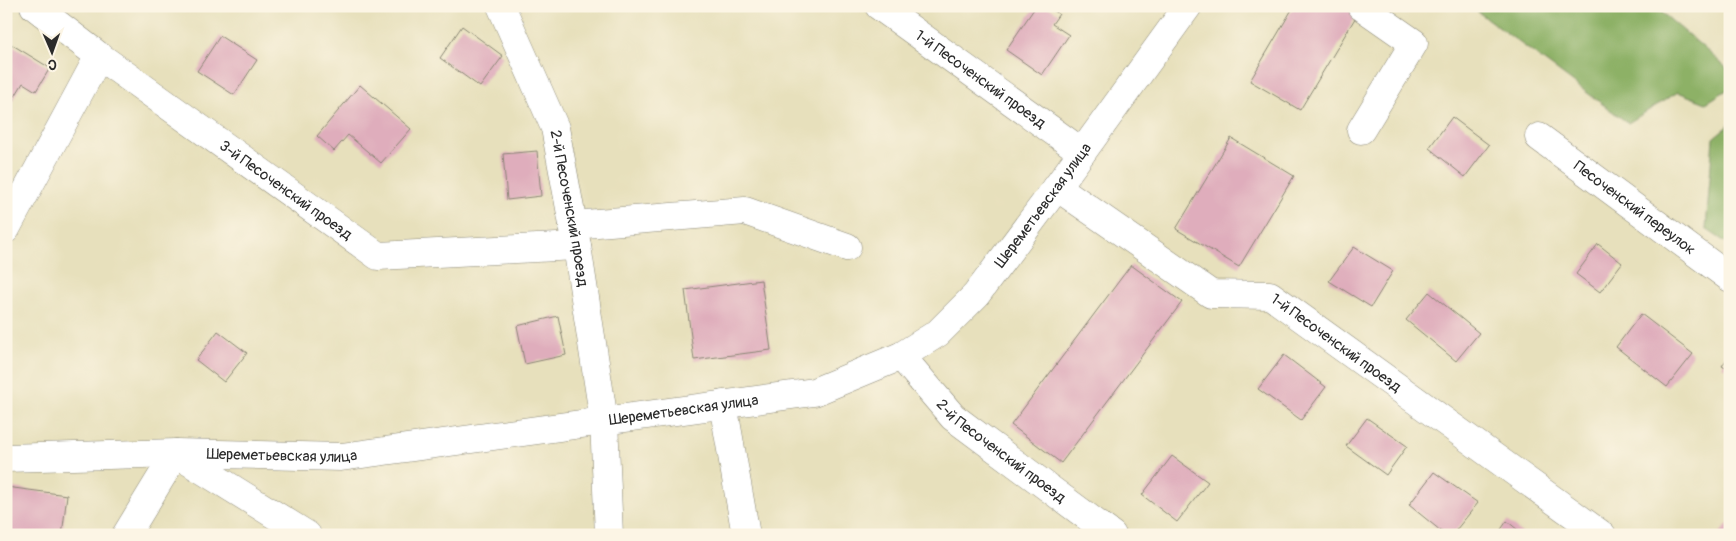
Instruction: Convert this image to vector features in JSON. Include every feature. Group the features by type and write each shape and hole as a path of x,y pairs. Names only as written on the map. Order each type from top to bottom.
{"street":[{"name":"3-й Песоченский проезд","path":"34,6 100,56 378,256 575,236 745,211 847,247"},
{"name":"2-й Песоченский проезд","path":"501,6 555,128 575,236 604,421 609,535"},
{"name":"1-й Песоченский проезд","path":"879,6 1082,152"},
{"name":"Шереметьевская улица","path":"6,458 176,453 341,457 814,392 901,356 938,333 976,296 1188,6"},
{"path":"1361,6 1414,43 1361,130"},
{"path":"6,229 100,56"},
{"name":"Песоченский переулок","path":"1539,137 1730,278"},
{"name":"1-й Песоченский проезд","path":"1057,187 1211,294 1270,294 1602,535"},
{"name":"2-й Песоченский проезд","path":"901,356 953,417 1112,535"},
{"path":"723,404 746,535"},
{"path":"126,535 176,453 307,535"}],"green space":[{"path":"1470,6 1654,6 1730,71 1730,88 1706,103 1678,92 1628,123"},
{"path":"1730,124 1730,245 1706,229 1713,138"}],"building":[{"path":"1036,6 1047,6 1059,14 1052,24 1069,35 1042,75 1006,50"},
{"path":"1294,6 1354,6 1360,10 1300,110 1250,81"},
{"path":"462,26 503,56 480,87 440,58"},
{"path":"220,36 257,60 234,95 197,71"},
{"path":"6,41 50,68 36,91 23,83 11,103 6,100"},
{"path":"360,85 411,129 381,163 348,135 334,151 317,136"},
{"path":"1452,117 1489,145 1465,177 1429,148"},
{"path":"1231,138 1294,176 1239,267 1176,229"},
{"path":"537,151 541,196 507,200 503,154"},
{"path":"1598,244 1622,263 1600,292 1576,274"},
{"path":"1354,247 1393,271 1371,307 1329,281"},
{"path":"1131,265 1182,302 1061,463 1011,425"},
{"path":"761,280 771,350 694,360 685,290"},
{"path":"1429,292 1479,333 1456,361 1406,320"},
{"path":"1641,314 1693,354 1667,387 1616,347"},
{"path":"558,316 566,355 525,364 517,326"},
{"path":"218,331 247,353 224,382 196,360"},
{"path":"1730,354 1730,371 1722,366"},
{"path":"1284,355 1326,387 1301,420 1258,389"},
{"path":"1367,418 1407,446 1386,475 1346,446"},
{"path":"1172,456 1208,482 1177,522 1142,495"},
{"path":"1434,472 1478,503 1452,535 1446,535 1409,505"},
{"path":"6,487 67,495 62,535 6,535"},
{"path":"1507,521 1524,535 1497,535"},
{"path":"1730,522 1730,535 1718,535"}]}
